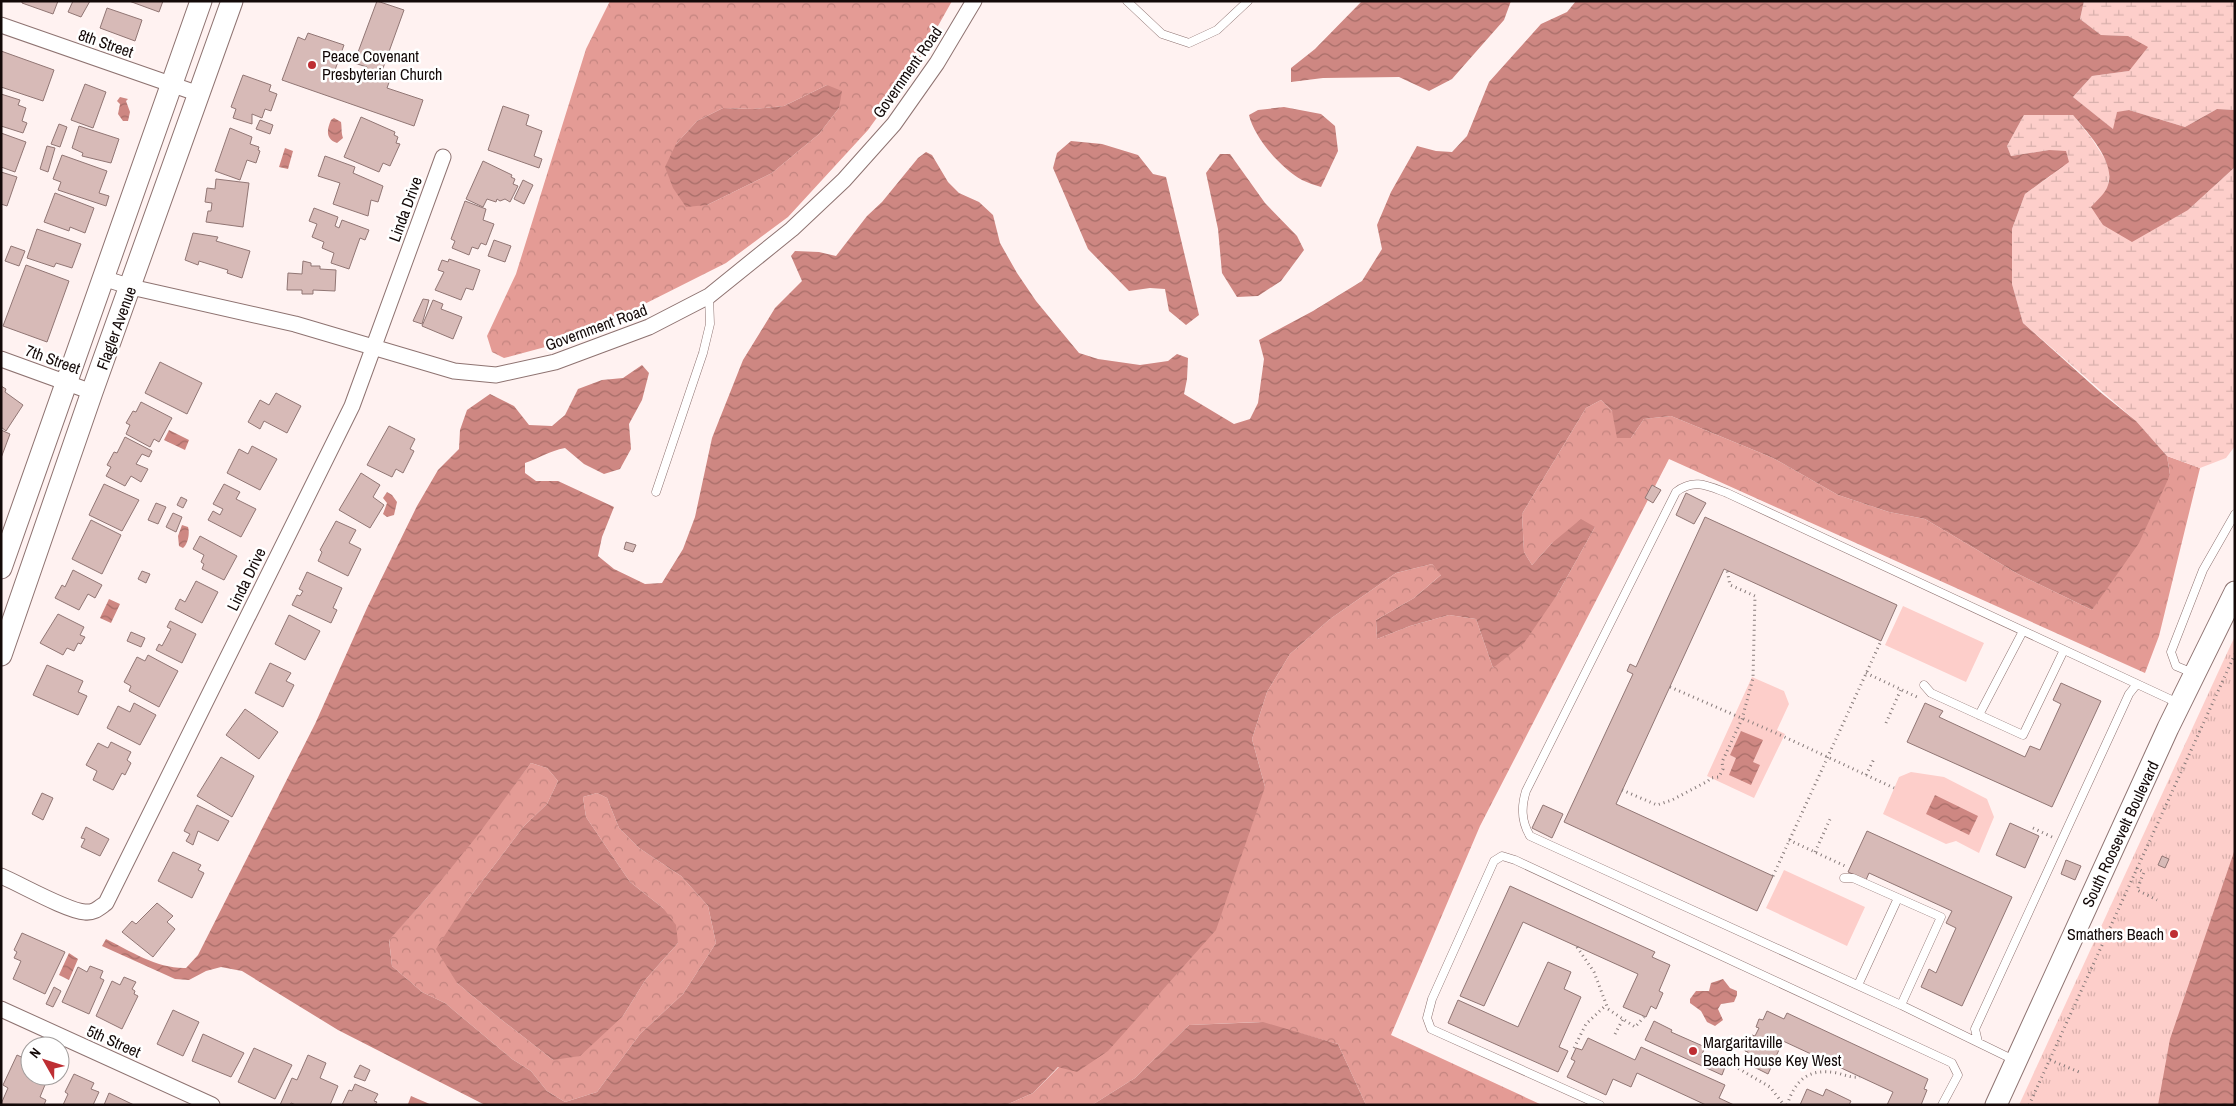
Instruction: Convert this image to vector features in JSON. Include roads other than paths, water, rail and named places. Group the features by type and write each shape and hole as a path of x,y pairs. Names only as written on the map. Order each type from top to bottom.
{"main road":[{"name":"Flagler Avenue","path":"1,568 201,1"},
{"name":"Flagler Avenue","path":"1,655 92,392 232,1"},
{"name":"South Roosevelt Boulevard","path":"1996,1105 2180,704 2235,592"}],"street":[{"name":"Government Road","path":"103,278 130,287 295,324 454,371 496,375 555,362 639,331 709,296 786,234 844,180 894,124 937,63 974,1"},
{"name":"8th Street","path":"1,25 199,94"},
{"name":"Linda Drive","path":"1,876 84,912 95,911 106,903 352,406 443,157"},
{"name":"7th Street","path":"1,359 92,392"},
{"name":"5th Street","path":"1,1009 212,1105"}],"lane":[{"path":"1127,1 1162,34 1189,43 1217,30 1248,1"},
{"path":"656,492 703,353 710,324 709,296"},
{"path":"2016,1061 1901,1004 1530,836 1523,824 1522,803 1526,791 1676,492 1685,485 1700,484 1727,493 2180,704"},
{"path":"2195,674 2176,666 2171,652 2203,570 2235,514"},
{"path":"1979,715 2023,631"},
{"path":"1924,685 1931,693 2023,735 2064,650"},
{"path":"1978,1042 1975,1029 2129,694 2137,684"},
{"path":"1600,1105 1431,1029 1427,1018 1432,999 1494,861 1502,856 1515,860 1952,1064 1958,1075 1942,1105"},
{"path":"1844,878 1853,878 1941,917 1901,1004"},
{"path":"1858,985 1898,898"}],"water":[{"path":"1362,1 1511,1 1504,20 1452,79 1429,91 1399,77 1323,78 1291,82 1291,68 1315,49"},
{"path":"1576,1 2084,1 2080,19 2101,35 2128,36 2148,47 2129,71 2092,76 2073,97 2113,129 2117,112 2129,110 2185,127 2217,109 2235,110 2235,167 2188,210 2132,242 2103,225 2091,207 2107,188 2108,167 2099,148 2073,115 2024,115 2007,146 2011,156 2049,150 2066,151 2069,162 2025,194 2012,229 2012,284 2023,323 2100,392 2136,421 2167,456 2170,475 2139,543 2092,610 2018,574 1925,519 1889,512 1838,495 1773,458 1671,416 1644,419 1631,438 1617,438 1612,411 1601,400 1586,408 1522,514 1524,552 1532,565 1552,543 1581,519 1595,527 1557,595 1524,643 1493,668 1476,619 1449,615 1410,626 1377,639 1376,620 1414,598 1441,575 1432,564 1396,573 1330,619 1290,654 1267,692 1252,739 1265,787 1216,930 1108,1051 1077,1072 1058,1067 1033,1093 1006,1105 485,1105 338,1030 242,971 221,967 206,971 189,980 175,979 102,946 106,939 144,958 176,968 186,968 198,955 315,724 367,608 417,506 438,470 459,449 460,430 467,410 490,394 514,406 529,425 552,426 565,415 578,389 602,380 623,378 642,365 649,373 642,400 629,424 631,449 620,469 604,474 584,464 565,448 525,463 525,473 536,481 558,481 614,507 602,537 598,556 614,569 645,584 662,583 683,549 695,517 712,438 743,360 775,308 802,281 791,256 795,251 819,252 836,256 867,216 882,202 918,158 926,152 932,155 948,182 959,193 979,202 993,215 1000,243 1017,273 1036,301 1079,353 1098,359 1140,365 1168,361 1177,354 1188,358 1184,394 1234,424 1250,419 1258,403 1264,359 1259,340 1313,311 1362,281 1382,249 1377,225 1391,192 1417,146 1436,151 1452,152 1467,136 1489,82 1541,24 1567,12","holes":["531,763 547,768 558,781 547,804 524,826 467,901 436,949 457,983 553,1060 580,1056 623,1016 646,979 678,943 676,925 663,908 630,882 586,817 583,797 597,793 607,798 619,828 639,848 681,876 708,906 716,943 683,994 640,1034 597,1092 565,1102 547,1091 531,1071 512,1059 445,1003 422,992 392,966 389,940 426,899 477,836"]},
{"path":"827,85 842,91 839,108 819,134 772,173 707,205 686,207 673,188 665,167 676,144 697,121 723,108 753,109 784,106"},
{"path":"120,97 128,99 126,101 130,112 128,121 123,121 118,114 120,104 117,101"},
{"path":"1284,107 1321,114 1335,126 1338,151 1321,187 1302,180 1278,161 1263,143 1252,124 1249,115 1258,110"},
{"path":"334,118 341,122 343,138 337,143 330,139 328,133 331,120"},
{"path":"1071,141 1102,144 1138,155 1153,174 1166,177 1199,315 1186,325 1169,311 1165,289 1150,288 1129,291 1088,249 1053,168 1057,153"},
{"path":"285,148 293,151 288,169 279,167"},
{"path":"1220,154 1230,154 1265,203 1297,236 1304,250 1281,281 1258,296 1237,297 1222,273 1218,229 1206,173"},
{"path":"169,430 189,440 185,450 164,440"},
{"path":"387,492 397,502 394,515 387,517 383,514 387,503 383,498"},
{"path":"182,525 188,527 189,532 183,548 179,546 178,536"},
{"path":"109,599 120,604 111,623 100,618"},
{"path":"1741,731 1763,740 1753,762 1760,765 1751,785 1729,775 1736,758 1730,755"},
{"path":"1935,795 1978,816 1969,835 1926,814"},
{"path":"2235,849 2235,1105 2158,1105 2170,1039"},
{"path":"69,953 78,959 69,980 59,975"},
{"path":"1723,979 1730,988 1737,991 1737,995 1734,1002 1721,1004 1718,1009 1723,1020 1715,1026 1707,1022 1701,1011 1690,1003 1690,999 1696,991 1709,991 1711,983"},
{"path":"1263,1022 1338,1044 1366,1105 1092,1105 1135,1078 1189,1025"},
{"path":"411,1096 432,1105 408,1104"}],"place":[{"name":"Peace Covenant Presbyterian Church","path":"312,65"},
{"name":"Smathers Beach","path":"2174,934"},
{"name":"Margaritaville Beach House Key West","path":"1693,1051"}]}
